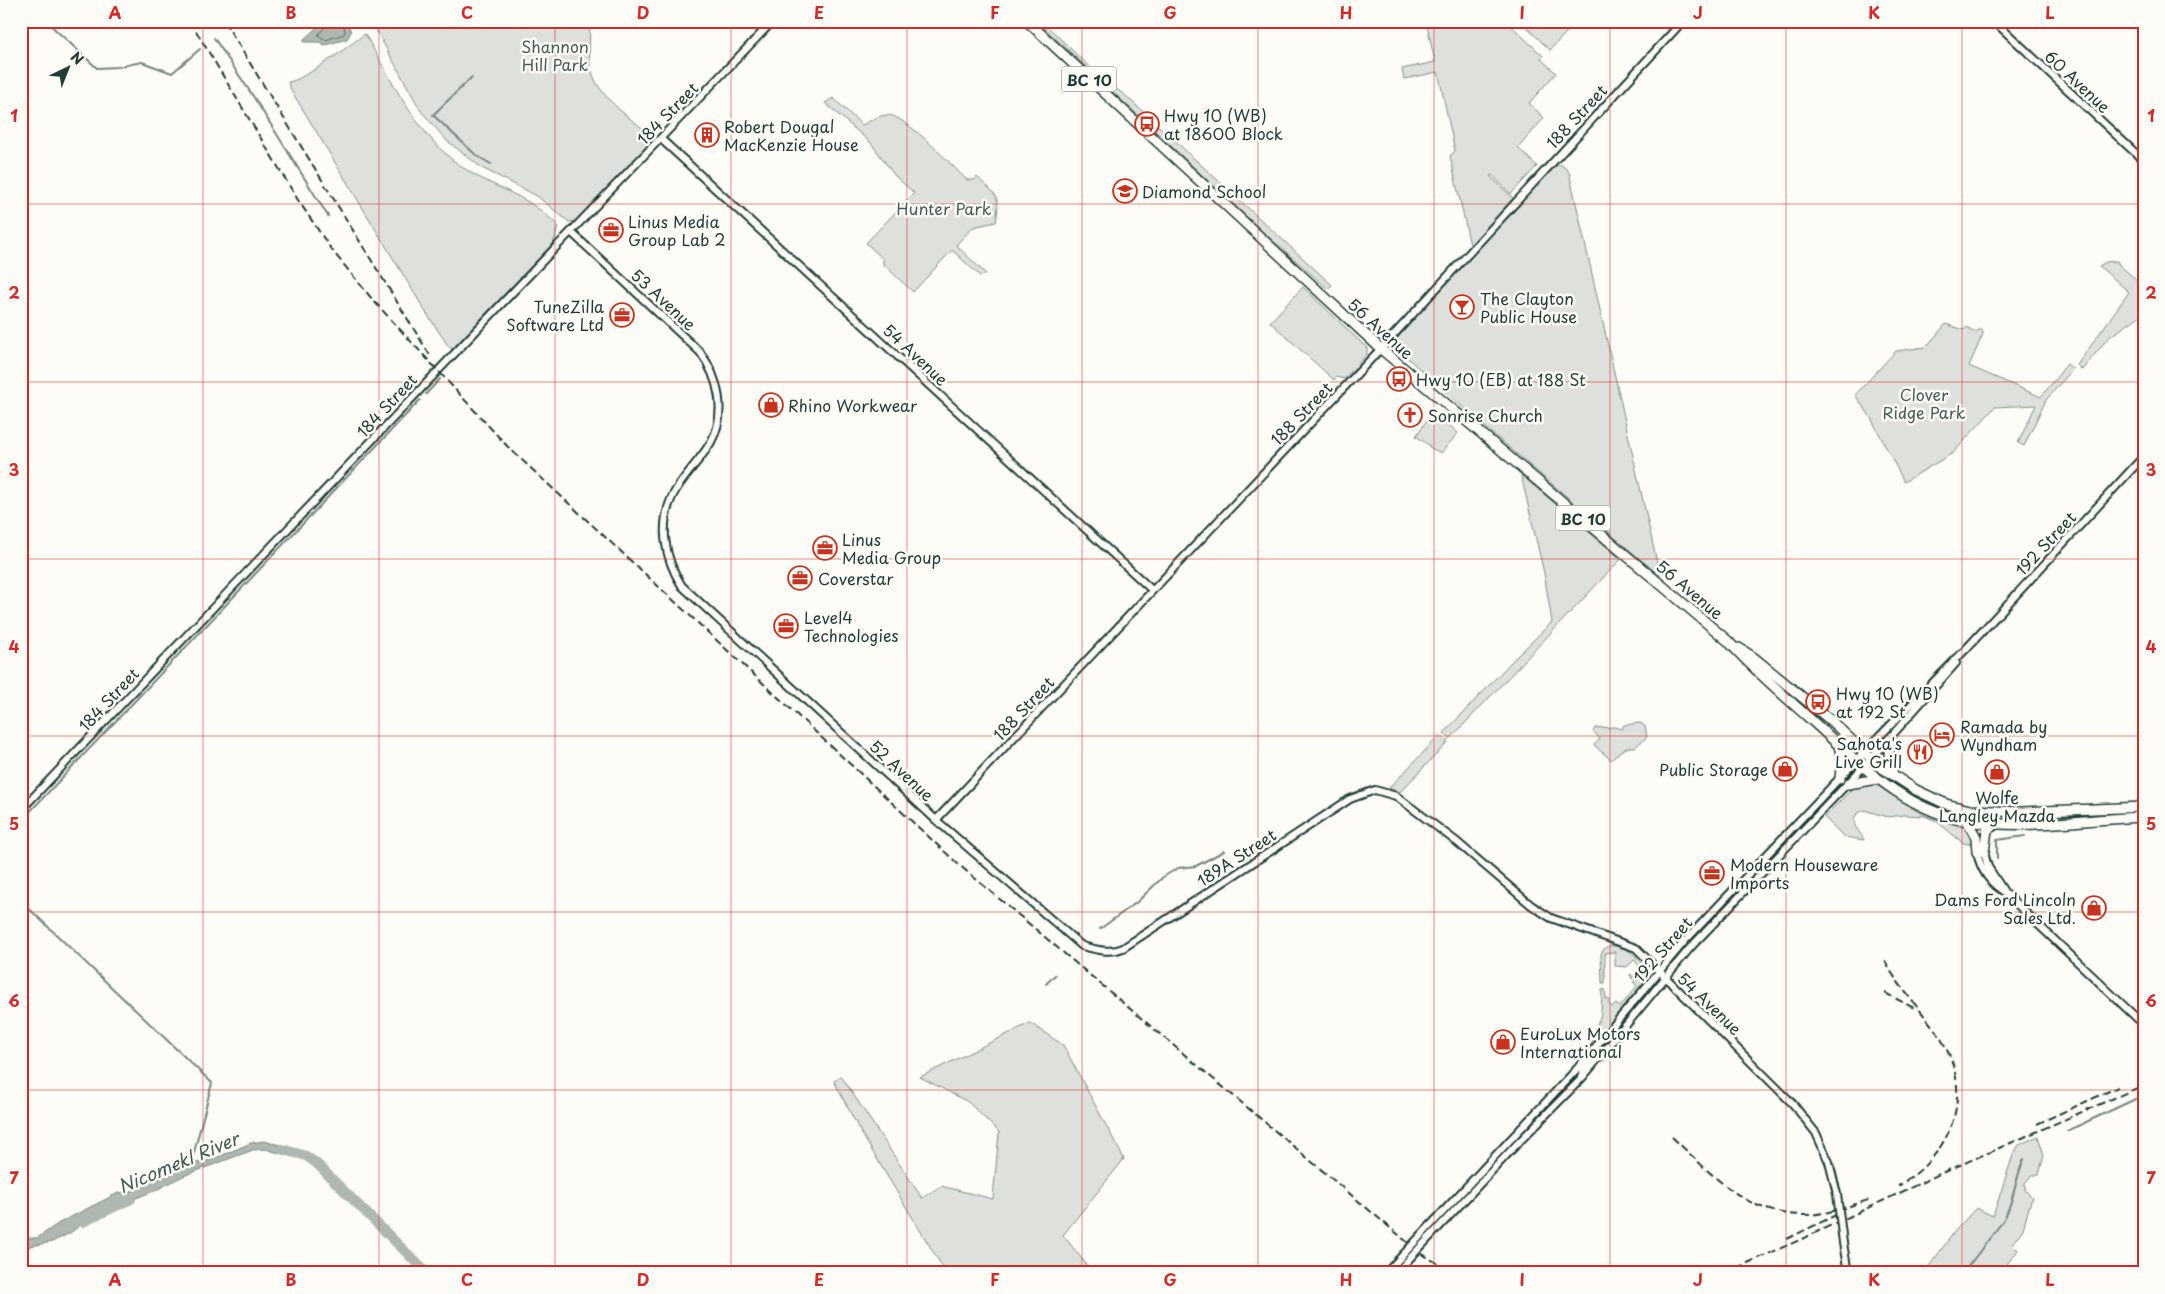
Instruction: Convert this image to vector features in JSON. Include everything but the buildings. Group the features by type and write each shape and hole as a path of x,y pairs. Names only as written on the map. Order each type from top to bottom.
{"highway":[{"name":"56 Avenue","path":"1027,21 1381,349 1728,642 1748,663 1856,760"},
{"name":"56 Avenue","path":"1728,642 1753,657 1864,752"},
{"path":"1890,739 1889,756 1892,776"},
{"path":"1839,745 1842,761 1840,778"},
{"name":"BC 10","path":"1864,752 1892,776 1930,797 1970,810 2045,812 2144,807"},
{"name":"BC 10","path":"1856,760 1878,779 1917,805 1967,821 2021,824 2144,816"},
{"path":"1848,784 1878,779"},
{"path":"1967,821 1976,837 1981,852"},
{"path":"1981,852 1986,830 1996,824"}],"street":[{"name":"184 Street","path":"21,810 773,21"},
{"name":"188 Street","path":"936,820 1381,349 1683,21"},
{"name":"60 Avenue","path":"1994,21 2144,162"},
{"name":"54 Avenue","path":"661,139 1152,590"},
{"name":"53 Avenue","path":"571,232 700,352 712,371 720,398 719,417 711,442 674,494 665,524 665,545 672,568 682,586"},
{"name":"192 Street","path":"1396,1273 1513,1143 1690,937 1856,760 1966,649 2144,456"},
{"name":"52 Avenue","path":"682,586 936,820 1082,946 1115,952"},
{"name":"192 Street","path":"1386,1273 1513,1143 1582,1078 1696,943 1890,739 1955,665 1966,649"},
{"name":"54 Avenue","path":"1375,790 1403,800 1531,905 1551,918 1636,948 1771,1081 1804,1116 1816,1133 1829,1162 1837,1194 1848,1273"},
{"name":"189A Street","path":"1115,952 1129,945 1350,799 1375,790"},
{"path":"1981,852 2003,891 2144,1025"},
{"path":"1582,1078 1583,1070 1596,1053 1602,1039"}],"green space":[{"name":"Shannon Hill Park","path":"371,21 589,21 590,64 598,86 605,96 623,113 652,136 653,142 577,221 569,222 537,196 482,168 446,140 421,111"},
{"path":"1037,21 1042,21 1100,77 1126,96 1332,285 1328,289 1261,230"},
{"path":"1426,21 1506,21 1543,56 1541,59 1556,73 1529,103 1544,118 1518,148 1537,166 1511,194 1492,175 1490,176 1513,198 1470,245 1450,156 1455,151 1438,72 1404,79 1402,69 1435,62"},
{"path":"1520,21 1577,21 1550,50"},
{"path":"365,34 397,91 421,127 435,143 468,171 526,201 558,226 554,242 452,349 427,314 291,90 288,82 304,76"},
{"name":"Hunter Park","path":"833,98 862,125 884,115 895,117 916,131 967,180 974,180 977,177 993,192 998,206 996,222 973,227 956,245 986,274 980,276 952,250 913,292 883,264 883,259 866,243 914,193 895,176 871,143 825,103"},
{"path":"1557,165 1562,165 1569,172 1660,576 1486,428 1394,346 1395,341 1447,282"},
{"path":"2117,261 2119,265 2144,286 2144,313 2108,338 2082,370 2077,365 2129,292 2099,266 2106,262"},
{"path":"1303,287 1367,348 1367,354 1344,379 1336,377 1334,380 1270,322"},
{"name":"Clover Ridge Park","path":"1946,324 1964,330 1967,327 1974,332 1982,329 1983,334 1969,366 2041,397 2067,364 2073,369 2046,400 2024,446 2018,443 2036,405 1995,407 1953,453 1904,482 1870,416 1855,395 1896,351 1926,347"},
{"path":"1433,411 1458,433 1441,453 1429,447 1416,436"},
{"path":"1521,475 1621,559 1450,739 1444,733 1552,622 1544,573"},
{"path":"1640,723 1645,726 1647,737 1635,747 1622,750 1611,760 1594,745 1600,739 1593,731 1595,728 1614,727 1622,729 1624,725"},
{"path":"1440,735 1448,742 1400,792 1389,788"},
{"path":"1869,784 1883,787 1915,810 1927,816 1965,828 1972,838 1971,843 1963,843 1936,821 1925,816 1903,815 1888,817 1864,810 1857,814 1854,821 1864,840 1844,837 1824,817 1854,787"},
{"path":"1609,946 1626,949 1639,959 1646,968 1646,976 1640,975 1632,979 1630,974 1634,977 1641,968 1634,960 1627,967 1615,966 1615,952 1605,953 1605,983 1602,983 1601,953"},
{"path":"1639,977 1647,978 1589,1049 1601,1014 1602,990 1605,989 1606,999 1610,1000 1608,1003 1612,1007 1616,1004 1620,1007 1637,986 1633,982"},
{"path":"1030,1023 1063,1045 1124,1159 1063,1235 1093,1273 946,1273 860,1131 834,1081 841,1076 922,1198 941,1186 993,1199 999,1132 968,1102 920,1077"},
{"path":"2038,1136 2044,1155 2039,1175 2032,1175 2025,1183 2025,1190 2032,1197 2023,1229 2012,1244 2018,1250 2000,1273 1924,1273 1955,1231 1976,1208 1993,1216 2013,1155 2019,1145"}],"water":[{"path":"324,21 347,21 351,32 347,39 325,45 319,42 304,42 304,39"},
{"path":"264,1141 296,1149 293,1157 265,1149 253,1150 183,1176 154,1191 110,1208 52,1242 21,1248 21,1238 37,1238 59,1223 120,1192 125,1194 191,1164 211,1160 251,1143"}],"waterway":[{"path":"46,21 97,68 117,67 142,62 172,73 200,49"},
{"path":"214,38 253,96 328,216"},
{"path":"472,77 433,115 477,156 491,164"},
{"path":"426,394 440,379"},
{"path":"21,821 420,400"},
{"path":"1997,858 1997,840 2025,836"},
{"path":"1100,929 1137,902 1163,877 1178,868 1196,866 1224,851"},
{"path":"21,901 212,1083 192,1160"},
{"path":"1046,984 1055,975"},
{"path":"2067,1131 2144,1095"},
{"name":"Nicomekl River","path":"282,1149 306,1156 316,1163 427,1273"},
{"path":"1963,1273 2007,1214 2024,1159"},
{"name":"Nicomekl River","path":"83,1222 131,1199"}],"railway":[{"path":"190,21 298,200 331,249 372,299 508,447 958,864 1419,1252 1453,1273"},
{"path":"224,21 431,357"},
{"path":"1885,961 1898,982 1941,1039 1951,1060 1956,1081 1957,1102 1952,1122 1944,1141 1932,1158 1898,1186"},
{"path":"1885,993 1914,1008"},
{"path":"1725,1273 1944,1172 2144,1085"},
{"path":"2037,1124 2118,1087"},
{"path":"1672,1137 1736,1194 1754,1204 1773,1211 1794,1215 1817,1214 1838,1210 1872,1199"},
{"path":"1787,1239 1836,1215"}],"place":[{"name":"Hwy 10 (WB) at 18600 Block","path":"1147,124"},
{"name":"Robert Dougal MacKenzie House","path":"707,135"},
{"name":"Diamond School","path":"1125,191"},
{"name":"Linus Media Group Lab 2","path":"611,230"},
{"name":"The Clayton Public House","path":"1462,307"},
{"name":"TuneZilla Software Ltd","path":"622,315"},
{"name":"Hwy 10 (EB) at 188 St","path":"1399,379"},
{"name":"Rhino Workwear","path":"771,405"},
{"name":"Sonrise Church","path":"1410,415"},
{"name":"Linus Media Group","path":"825,548"},
{"name":"Coverstar","path":"800,578"},
{"name":"Level4 Technologies","path":"786,626"},
{"name":"Hwy 10 (WB) at 192 St","path":"1818,702"},
{"name":"Ramada by Wyndham","path":"1942,735"},
{"name":"Sahota's Live Grill","path":"1920,752"},
{"name":"Public Storage","path":"1785,769"},
{"name":"Wolfe Langley Mazda","path":"1997,772"},
{"name":"Modern Houseware Imports","path":"1712,873"},
{"name":"Dams Ford Lincoln Sales Ltd.","path":"2094,908"},
{"name":"EuroLux Motors International","path":"1503,1042"}]}
